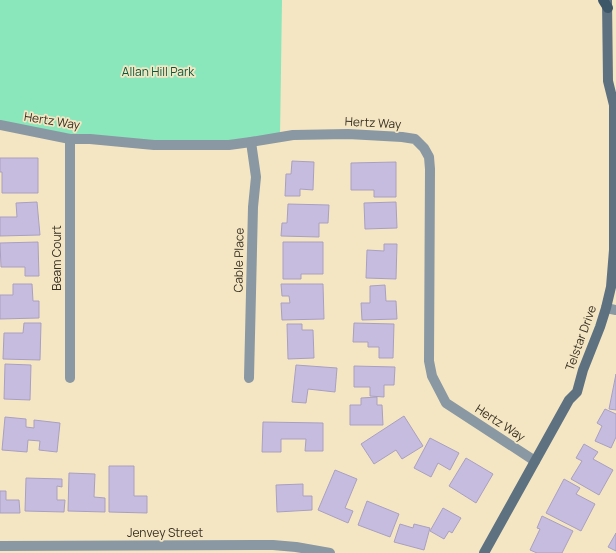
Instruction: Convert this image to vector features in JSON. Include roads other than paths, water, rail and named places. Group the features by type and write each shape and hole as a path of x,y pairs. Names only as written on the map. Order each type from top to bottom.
{"street":[{"name":"Telstar Drive","path":"484,553 569,400 577,392 582,370 600,327 611,309 610,287 614,250 615,101 608,81 606,3"},
{"name":"Hertz Way","path":"0,125 70,139 90,139 154,145 204,146 252,142 293,135 348,134 415,139 424,148 429,157 430,169 429,361 432,376 446,403 535,461"},
{"name":"Beam Court","path":"70,139 70,378"},
{"name":"Cable Place","path":"249,378 253,207 256,177 252,142"},
{"name":"Jenvey Street","path":"0,546 273,545 296,547 330,553"}],"park label":[{"name":"Allan Hill Park","path":"158,72"}]}
